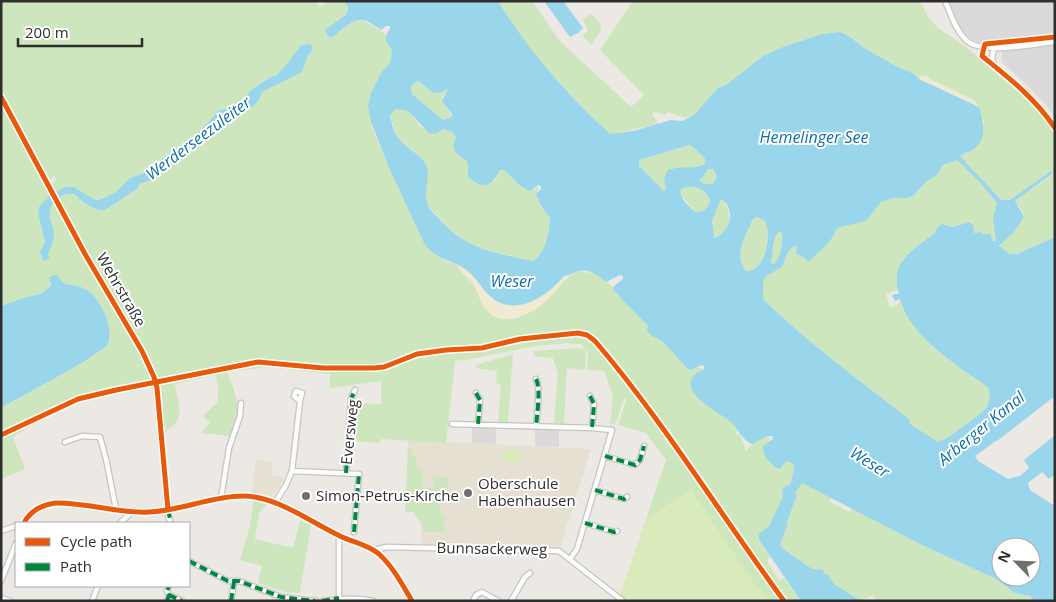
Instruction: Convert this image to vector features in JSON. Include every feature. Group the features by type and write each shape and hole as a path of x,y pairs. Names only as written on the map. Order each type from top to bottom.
{"street":[{"path":"945,1 958,31 975,47 994,48 1055,42"},
{"path":"994,48 992,58 995,66 1026,92 1055,128"},
{"name":"Wehrstraße","path":"1,97 85,254 142,351 154,377 157,388 168,510 171,522"},
{"path":"536,379 538,391 536,426"},
{"name":"Eversweg","path":"346,473 351,399 355,390"},
{"path":"476,393 480,400 478,425"},
{"path":"590,396 594,404 592,428"},
{"path":"275,503 292,471 300,401"},
{"path":"220,498 229,448 240,416 240,403"},
{"path":"452,424 612,430 577,549 570,559"},
{"path":"65,442 82,436 100,437 119,509 123,514 121,522"},
{"path":"605,456 635,465 640,460 644,446"},
{"name":"Eversweg","path":"292,471 358,474 354,532"},
{"path":"595,490 624,499 627,497"},
{"path":"25,522 34,511 55,503 148,512 168,510 220,498 249,496 262,498 376,552 395,572 412,601"},
{"path":"121,522 133,511"},
{"path":"585,523 614,532 617,531"},
{"path":"1,531 15,526"},
{"path":"339,536 339,599"},
{"path":"1,581 15,546"},
{"name":"Bunnsackerweg","path":"376,552 378,548 387,547 556,551 562,553 624,601"},
{"path":"190,562 228,581 239,582 285,600 315,601"},
{"path":"511,601 525,577 530,573"},
{"path":"230,601 234,582"},
{"path":"92,601 98,587"},
{"path":"472,601 476,595 482,592 498,601"},
{"path":"1,598 10,601"},
{"path":"168,598 182,601"},
{"path":"322,601 359,598 373,601"}],"shaded area":[{"path":"948,1 1055,1 1055,118 1031,89 1002,62 1001,43 986,44 972,40 961,29"},
{"path":"472,426 496,427 496,444 472,443"},
{"path":"535,429 559,430 559,447 535,446"},
{"name":"Oberschule Habenhausen","path":"408,440 591,449 560,548 421,544 422,525 413,512 405,512"},
{"path":"256,460 272,461 271,476 284,477 279,488 270,497 252,493"}],"green space":[{"path":"1,1 314,1 320,7 328,1 342,1 348,6 347,14 325,30 331,38 356,20 361,19 386,35 386,41 392,50 390,63 381,73 371,93 371,122 374,133 424,243 444,260 457,265 460,271 473,283 483,305 503,319 512,319 523,315 553,293 569,276 578,271 598,274 613,287 616,294 648,326 648,331 652,336 662,341 688,369 691,370 699,367 702,370 692,377 700,400 730,421 738,430 735,435 740,434 746,451 752,444 769,437 770,442 763,446 791,464 794,464 790,485 785,488 779,508 759,540 770,557 767,561 779,581 784,578 801,601 769,601 757,588 691,490 646,519 666,460 646,433 618,425 626,401 624,398 616,423 610,425 613,396 604,371 587,370 588,352 581,344 549,344 455,361 446,443 381,439 380,443 350,441 353,403 381,404 381,381 330,388 330,374 268,367 227,372 237,404 236,418 230,436 201,433 210,422 203,416 218,402 216,375 175,384 179,418 165,432 157,374 85,250 59,197 71,194 88,206 98,210 105,210 137,189 140,184 152,179 172,161 200,145 222,120 247,108 259,99 262,92 293,76 304,66 308,55 313,50 309,44 301,45 277,75 250,91 243,101 227,109 188,142 167,154 148,171 114,194 94,199 71,188 56,192 52,184 56,180 54,176 49,180 1,92"},
{"path":"498,1 532,1 560,41 631,107 644,95 600,50 633,1 920,1 929,18 938,28 958,41 1022,91 1055,132 1055,237 1017,254 1011,254 1000,248 1000,245 1009,237 1024,217 1023,212 1015,201 1053,174 1051,171 1010,200 1001,200 960,156 971,151 984,122 975,101 928,77 921,76 919,79 914,74 866,49 840,32 822,34 780,48 763,56 726,85 718,88 694,115 685,118 668,112 666,115 654,112 652,114 658,124 610,134 545,68 519,34"},
{"path":"592,14 601,25 601,30 591,45 583,37 588,30 583,19"},
{"path":"418,81 436,93 448,89 442,97 452,117 443,120 412,94 411,88"},
{"path":"1,102 51,194 39,208 38,213 45,243 45,260 50,258 48,254 54,235 50,208 54,200 132,339 153,381 78,396 13,437 25,469 1,479 1,408 22,397 109,342 109,334 107,319 101,305 91,293 82,287 62,283 57,275 52,276 48,289 43,292 1,306"},
{"path":"396,109 408,111 422,128 437,133 443,129 452,132 456,137 456,152 468,162 468,170 495,181 501,170 504,170 523,188 532,189 537,187 539,189 536,195 540,206 550,217 546,241 538,257 533,261 485,250 469,244 450,229 428,206 426,197 427,180 414,151 398,139 390,115"},
{"path":"691,145 706,161 704,164 693,168 672,168 664,179 666,189 664,191 639,166 639,160"},
{"path":"957,159 998,203 994,214 996,241 993,241 990,234 974,233 972,222 953,227 946,224 937,228 936,232 906,255 899,269 898,290 886,294 890,307 898,305 900,300 911,323 928,341 947,358 989,389 989,399 986,408 963,427 938,442 909,424 909,419 816,346 763,299 764,277 785,261 792,247 797,245 797,254 807,261 828,243 837,228 866,221 881,202 893,198 906,198 920,190 926,182 937,175 943,165"},
{"path":"708,169 713,169 716,179 712,184 704,184 698,180 703,177"},
{"path":"686,187 698,188 707,194 710,201 705,210 695,212 681,195 681,189"},
{"path":"721,199 727,205 729,222 724,232 713,238 712,221"},
{"path":"757,217 765,221 767,227 766,252 758,266 753,270 746,271 742,265 742,245 753,219"},
{"path":"779,231 782,233 782,245 775,264 771,263 775,239"},
{"path":"582,348 586,350 585,370 567,368 564,424 554,423 558,374 553,358 534,356 534,351"},
{"path":"513,354 508,423 498,422 501,384 496,383 497,371 475,368 476,365"},
{"path":"408,448 412,448 412,454 416,455 417,469 423,470 423,488 440,503 441,514 444,514 445,532 422,532 422,525 413,512 405,512"},
{"path":"503,450 520,451 519,463 503,462"},
{"path":"433,477 448,477 447,502 441,500 426,488 433,488"},
{"path":"802,482 831,497 829,501 849,512 852,508 920,544 991,577 991,587 1007,587 1015,593 1030,596 1034,601 876,601 873,595 861,601 834,584 828,575 812,569 780,545 797,496 795,493"},
{"path":"691,489 757,588 769,601 627,601 620,595 646,519"},
{"path":"254,500 267,504 259,513 255,539 293,548 300,520 311,526 300,593 285,592 258,583 262,566 240,560 249,529"}],"sand":[{"path":"921,76 928,77 975,101 979,107 919,79"},
{"path":"457,265 474,277 485,291 519,306 545,294 564,276 569,276 548,299 533,311 518,317 503,319 495,317 486,310 472,282"}],"water":[{"path":"342,1 498,1 523,38 549,71 610,134 633,131 671,120 682,121 694,115 718,88 726,85 763,56 780,48 822,34 840,32 866,49 914,74 919,79 979,107 983,124 983,135 974,149 960,156 1001,200 1010,200 1051,171 1053,173 1015,201 1024,217 1013,233 999,246 1010,254 1017,254 1055,237 1055,396 975,456 978,461 1008,479 1020,476 1029,468 1024,460 1055,435 1055,474 1049,479 1042,472 1028,483 1030,490 1055,506 1055,601 1034,601 1030,596 1015,593 1007,587 1041,587 1041,537 991,537 991,577 920,544 802,483 795,493 797,496 780,545 812,569 824,570 823,573 828,575 834,584 861,601 801,601 759,540 759,534 769,526 783,497 782,490 785,486 790,485 794,464 786,461 780,469 773,465 768,460 763,449 763,446 773,439 772,436 752,444 748,442 731,422 698,397 690,384 692,378 704,369 704,366 702,365 691,370 688,369 662,341 647,331 648,326 614,291 613,287 623,279 623,276 620,275 606,282 592,272 584,270 574,272 564,276 540,297 520,305 510,305 500,303 491,297 469,272 459,265 438,256 424,243 388,165 371,122 368,106 371,93 381,73 390,63 392,50 386,41 386,35 390,26 386,26 381,30 368,22 359,20 351,23 331,38 327,35 325,30 347,14 348,6","holes":["418,81 433,93 439,93 448,89 442,101 452,114 452,117 443,120 412,94 411,88","396,109 408,111 430,134 437,133 443,129 452,132 456,137 454,149 468,162 468,177 478,184 487,185 494,180 500,170 504,170 519,185 530,191 538,185 541,186 541,189 536,194 538,201 550,217 546,241 538,257 533,261 485,250 463,240 443,223 428,205 426,196 427,167 419,156 398,138 390,115","690,145 706,161 699,166 676,168 667,171 664,179 666,189 664,191 639,166 639,160","957,160 979,181 997,203 993,218 996,241 993,241 990,234 974,233 973,225 970,222 953,227 942,224 937,228 936,232 912,250 901,264 897,273 899,294 892,296 895,301 900,299 904,310 917,331 944,356 989,389 989,399 986,408 963,427 938,442 910,424 909,419 816,346 763,299 766,276 782,267 791,249 797,246 796,254 805,258 808,262 828,243 837,228 866,221 881,202 893,198 913,196 926,182 937,175 943,165","708,169 713,169 716,175 716,179 712,184 704,184 699,180","694,187 704,191 710,201 705,210 695,212 685,202 681,189","721,199 729,209 730,220 724,231 714,238 712,221","757,217 765,221 768,235 766,252 758,266 753,270 746,271 742,265 741,252 744,238 753,219","779,231 782,233 781,250 774,264 771,263 773,246"]},
{"path":"544,1 563,1 583,28 570,37"},
{"name":"Werderseezuleiter","path":"311,44 313,50 308,55 302,72 262,92 259,100 253,106 222,120 200,145 172,161 155,178 140,184 137,189 105,210 92,207 74,194 59,197 53,204 50,213 54,234 48,254 50,258 43,261 40,252 45,242 38,213 39,207 51,194 66,187 74,187 93,199 98,200 116,192 130,178 147,172 165,156 187,142 187,140 192,139 218,111 237,105 243,101 250,91 277,75 301,45"},
{"path":"57,275 63,283 83,288 95,298 105,313 108,322 109,339 107,346 80,364 1,408 1,306 42,293 51,284 49,278"}],"waterway":[{"path":"560,555 566,560"},
{"path":"569,562 578,569"},
{"path":"580,571 595,582"},
{"path":"599,585 615,598"}],"marked path":[{"path":"536,379 538,395 536,426"},
{"path":"346,473 351,399 355,390"},
{"path":"476,393 480,400 478,425"},
{"path":"590,396 594,404 592,428"},
{"path":"605,456 635,465 640,460 644,446"},
{"path":"354,532 359,474"},
{"path":"595,490 624,499 627,497"},
{"path":"168,510 171,522"},
{"path":"585,523 614,532 617,531"},
{"path":"190,562 228,581 239,581 281,597 315,601"},
{"path":"231,601 234,582"},
{"path":"167,601 169,587"},
{"path":"169,595 182,601"},
{"path":"322,601 339,598"}],"cycle path":[{"path":"1055,37 985,44 982,56 1030,98 1055,128"},
{"path":"1,97 85,254 142,351 154,377 157,388 168,510"},
{"path":"1,435 78,399 258,362 323,368 374,368 384,367 417,354 482,348 520,339 578,333 587,335 595,341 645,404 784,601"},
{"path":"25,522 37,509 55,503 149,512 231,497 255,497 292,510 338,535 364,545 379,554 393,570 412,601"}],"place":[{"name":"Oberschule Habenhausen","path":"468,493"},
{"name":"Simon-Petrus-Kirche","path":"306,496"}],"water label":[{"name":"Hemelinger See","path":"814,137"},
{"name":"Weser","path":"512,281"},
{"name":"Arberger Kanal","path":"981,428"},
{"name":"Weser","path":"870,462"}]}
